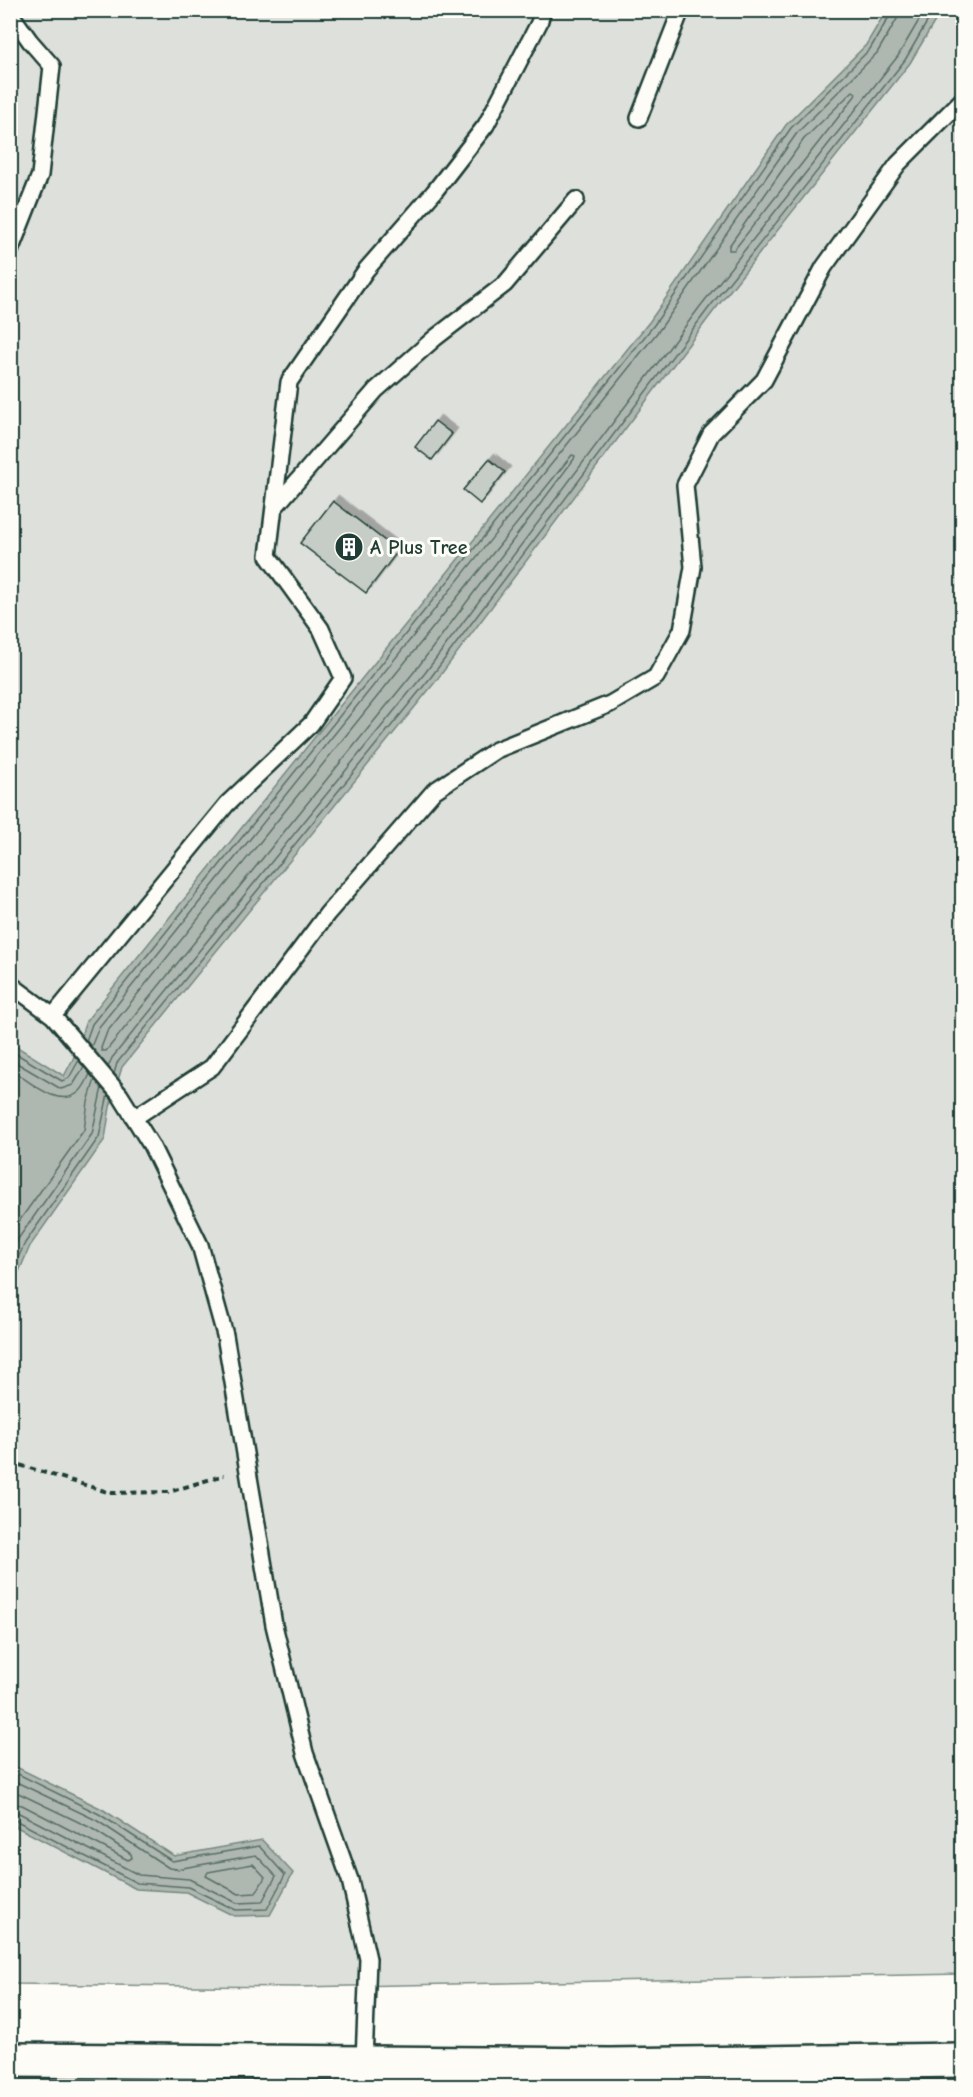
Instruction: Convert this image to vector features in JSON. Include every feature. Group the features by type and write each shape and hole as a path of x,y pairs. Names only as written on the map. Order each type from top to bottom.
{"main road":[{"path":"10,2060 362,2075 633,2065 963,2060"}],"lane":[{"path":"53,1016 227,804 311,724 343,678 321,629 268,556 290,382 366,270 434,192 486,125 539,23 543,10"},
{"path":"639,118 681,10"},
{"path":"10,13 52,66 40,175 10,250"},
{"path":"134,1118 213,1067 327,914 434,791 496,750 610,704 656,677 682,630 693,567 685,485 711,434 764,380 824,267 898,164 963,100"},
{"path":"274,508 376,390 435,338 505,284 576,200"},
{"path":"10,984 53,1016 120,1095 152,1145 200,1245 225,1335 274,1625 305,1753 350,1880 368,1959 362,2075"}],"path":[{"path":"10,1462 111,1493 169,1492 247,1467"}],"shaded area":[{"path":"11,11 962,11 962,1974 297,1987 11,1984"}],"water":[{"path":"886,11 941,11 910,63 713,312 436,681 122,1067 110,1107 105,1139 30,1246 11,1290 11,1043 64,1076 73,1059 86,1021 650,321 786,125 866,45"},
{"path":"10,1764 102,1809 174,1856 262,1840 293,1873 270,1915 234,1916 186,1892 136,1889 11,1824"}],"building":[{"path":"435,421 452,434 432,460 415,447"},
{"path":"489,459 505,472 480,504 463,490"},
{"name":"A Plus Tree","path":"333,501 398,551 366,593 300,543"}],"place":[{"name":"A Plus Tree","path":"349,547"}]}
